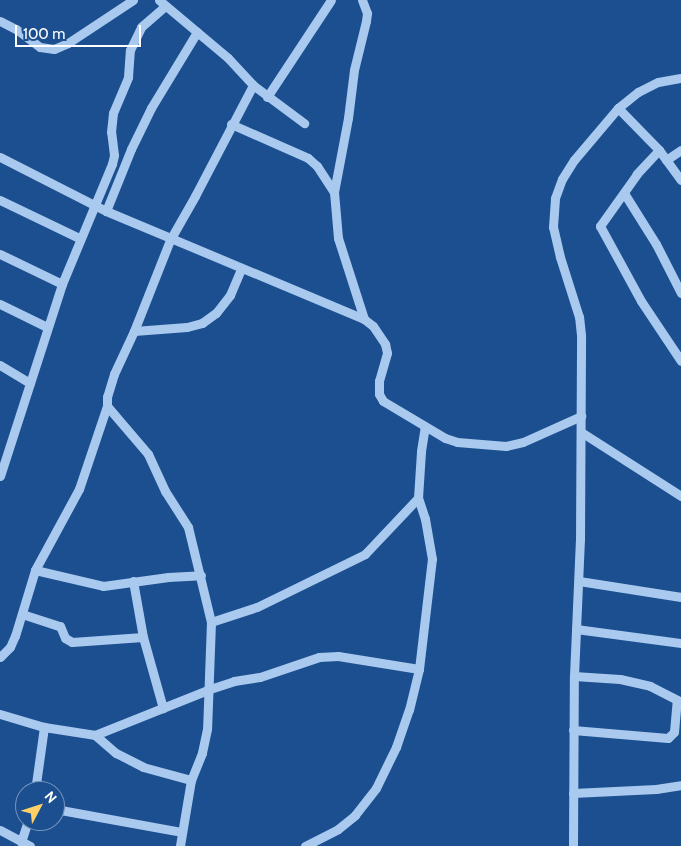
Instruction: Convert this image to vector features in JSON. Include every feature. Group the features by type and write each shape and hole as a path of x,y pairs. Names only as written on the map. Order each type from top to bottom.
{"street":[{"path":"0,21 16,29 40,47 54,49 68,43 133,0"},
{"path":"267,97 330,0"},
{"path":"362,0 367,13 366,21 353,75 351,101 334,192 338,238 364,319"},
{"path":"0,476 62,284 114,155 111,132 113,114 128,78 130,50 141,27 162,3 228,58 267,97 304,123"},
{"path":"106,211 131,149 151,108 196,32"},
{"path":"572,846 574,676 579,581 582,432 579,317 560,258 553,227 555,198 562,179 574,160 618,108 638,92 658,82 681,78"},
{"path":"0,657 10,647 22,614 34,570 79,489 107,406 107,397 114,374 134,331 170,240 253,85"},
{"path":"618,108 659,150 681,180"},
{"path":"231,124 308,158 317,166 334,192"},
{"path":"659,150 600,226 641,301 681,361"},
{"path":"666,160 681,150"},
{"path":"0,157 95,206 170,240 364,319 373,326 385,344 387,353 379,381 379,394 383,401 425,427 457,442 506,446 523,442 581,416"},
{"path":"624,193 656,244 681,293"},
{"path":"0,200 79,238"},
{"path":"0,254 62,284"},
{"path":"134,331 187,327 202,323 216,313 230,295 241,270"},
{"path":"0,304 47,327"},
{"path":"0,365 30,383"},
{"path":"107,406 148,454 165,491 188,527 211,622 210,689 204,745 191,780 180,846"},
{"path":"305,846 344,825 355,815 376,788 396,747 406,719 419,669 432,560 425,519 418,498 421,451 425,427"},
{"path":"582,432 681,496"},
{"path":"211,622 257,607 365,554 418,498"},
{"path":"34,570 104,586 201,575"},
{"path":"579,581 681,597"},
{"path":"133,582 143,637 163,708"},
{"path":"22,614 60,626 68,641 143,637"},
{"path":"576,629 681,643"},
{"path":"0,714 44,727 95,735 210,689 234,681 260,677 319,657 338,656 419,669"},
{"path":"573,730 668,738 674,732 679,701 650,686 620,679 574,676"},
{"path":"36,781 44,727"},
{"path":"95,735 116,753 143,767 191,780"},
{"path":"573,793 656,789 681,785"},
{"path":"65,811 181,832"},
{"path":"0,830 25,844 27,831"}]}
